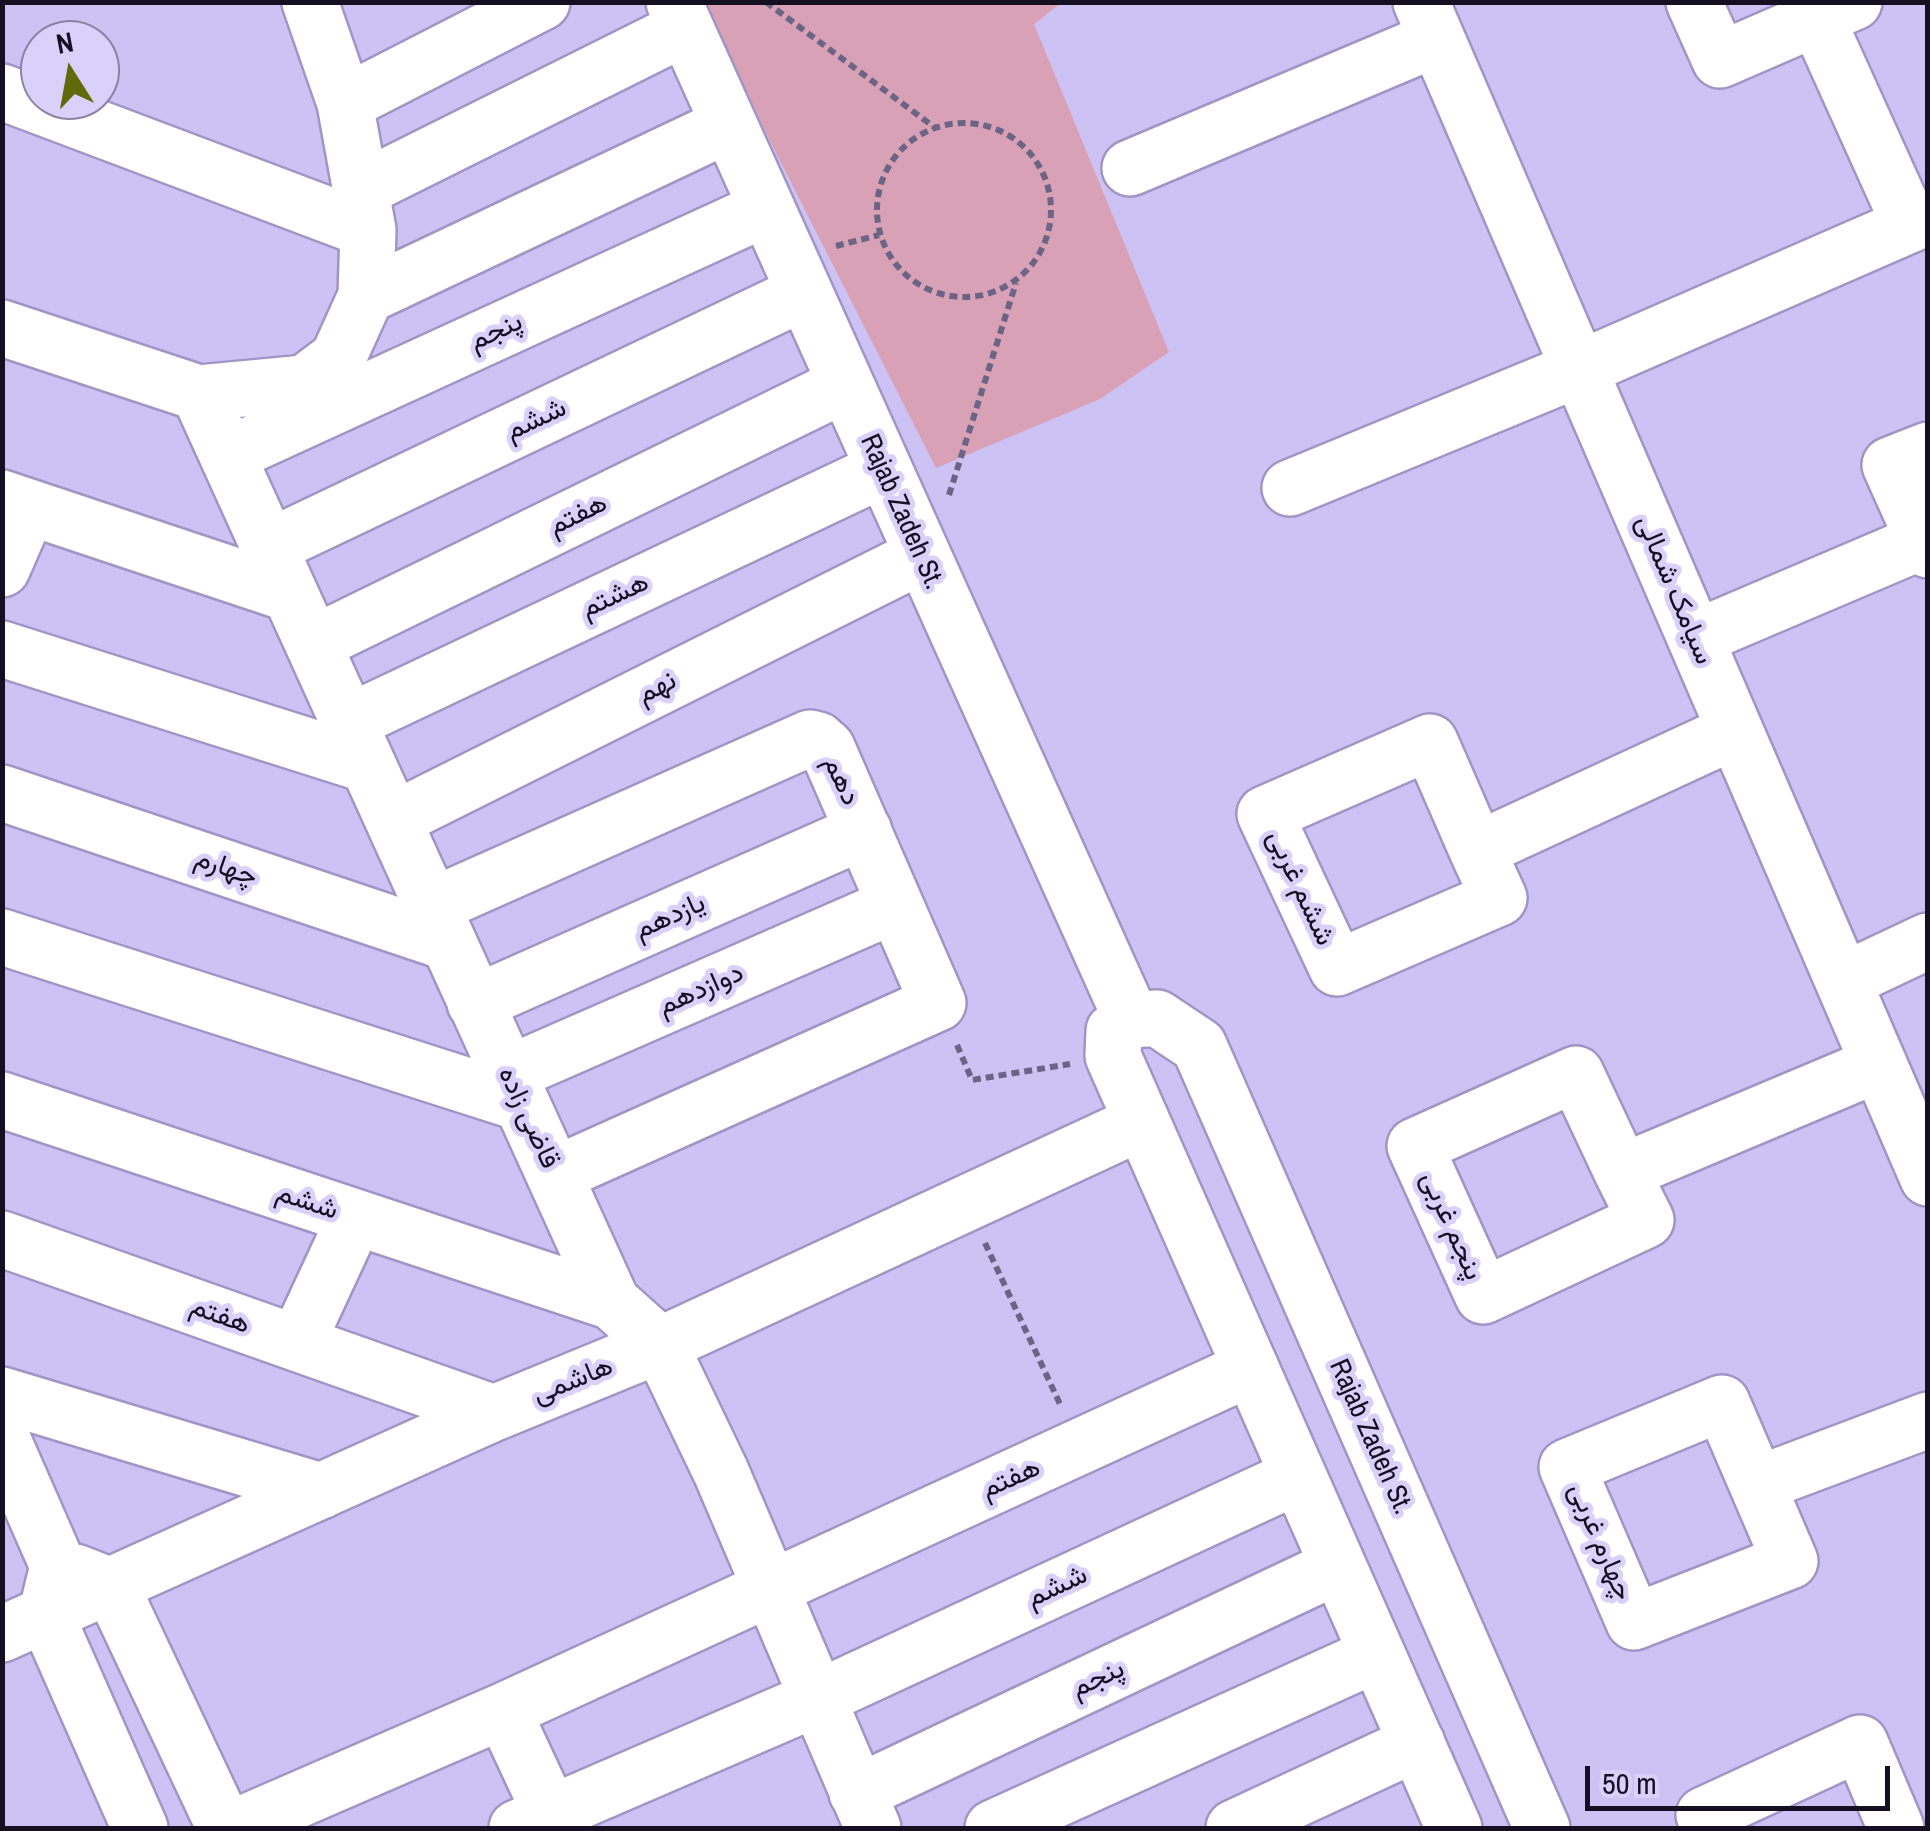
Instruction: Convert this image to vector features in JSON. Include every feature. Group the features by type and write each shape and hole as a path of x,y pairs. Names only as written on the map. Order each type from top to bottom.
{"street":[{"path":"2,328 199,393 305,383 338,358 366,296 365,210 345,102 310,2"},
{"path":"345,102 542,2"},
{"path":"1290,488 1579,369 1919,221 1836,11 1720,60 1694,2"},
{"path":"2,92 365,210 679,15"},
{"name":"Rajab Zadeh St.","path":"679,15 901,512 1122,1038 1142,1122 1454,1828"},
{"path":"1130,168 1428,21"},
{"name":"سیامک شمالی","path":"1428,21 1928,1178"},
{"path":"366,296 728,125"},
{"name":"پنجم","path":"228,456 765,209"},
{"name":"ششم","path":"280,570 803,293"},
{"name":"هفتم","path":"313,644 844,385"},
{"name":"قاضی زاده","path":"199,393 612,1302 660,1345 721,1472 866,1819"},
{"path":"1695,638 1926,545 1890,464 1928,450"},
{"path":"2,569 16,502 280,570"},
{"name":"هشتم","path":"358,743 901,512"},
{"name":"نهم","path":"393,820 901,512"},
{"path":"2,649 358,743"},
{"path":"1477,850 1735,731"},
{"name":"دهم","path":"440,924 810,738 827,748 938,1003"},
{"name":"ششم غربی","path":"1430,742 1477,850 1499,898 1337,968 1265,814 1430,742"},
{"name":"چهارم","path":"2,793 440,924"},
{"name":"یازدهم","path":"476,1003 864,831"},
{"name":"دوازدهم","path":"514,1088 895,905"},
{"path":"2,937 514,1088"},
{"path":"1843,981 1928,940"},
{"path":"554,1175 938,1003"},
{"name":"Rajab Zadeh St.","path":"1122,1038 1156,1018 1198,1046 1542,1828"},
{"path":"1622,1172 1879,1064"},
{"name":"ششم","path":"2,1100 612,1302"},
{"name":"هاشمی","path":"111,1586 494,1414 660,1345 1142,1122"},
{"path":"297,1343 355,1218"},
{"name":"هفتم","path":"2,1238 494,1414"},
{"name":"هفتم","path":"233,1828 503,1711 1251,1368"},
{"path":"2,1395 321,1491"},
{"path":"1758,1484 1928,1420"},
{"path":"2,1438 36,1605 140,1828"},
{"name":"ششم","path":"534,1821 816,1699 1298,1476"},
{"name":"پنجم","path":"866,1819 1338,1566"},
{"path":"36,1605 111,1586 225,1828"},
{"path":"993,1828 1378,1654"},
{"path":"503,1711 534,1821"},
{"path":"1234,1828 1416,1743"},
{"path":"1710,1828 1704,1815 1860,1743 1896,1828"}],"path":[{"path":"766,2 934,127"},
{"path":"971,122 1006,133 1034,157 1050,190 1051,224 1040,256 1016,282 985,296 950,298 918,286 893,264 878,235 876,202 885,170 906,144 934,127 971,122"},
{"path":"901,512 944,510 1016,282"},
{"path":"938,1003 972,1080 1122,1038"},
{"path":"966,1202 1081,1448"}],"shaded area":[{"path":"704,3 1061,3 1034,24 1169,352 1100,399 936,468"}]}
